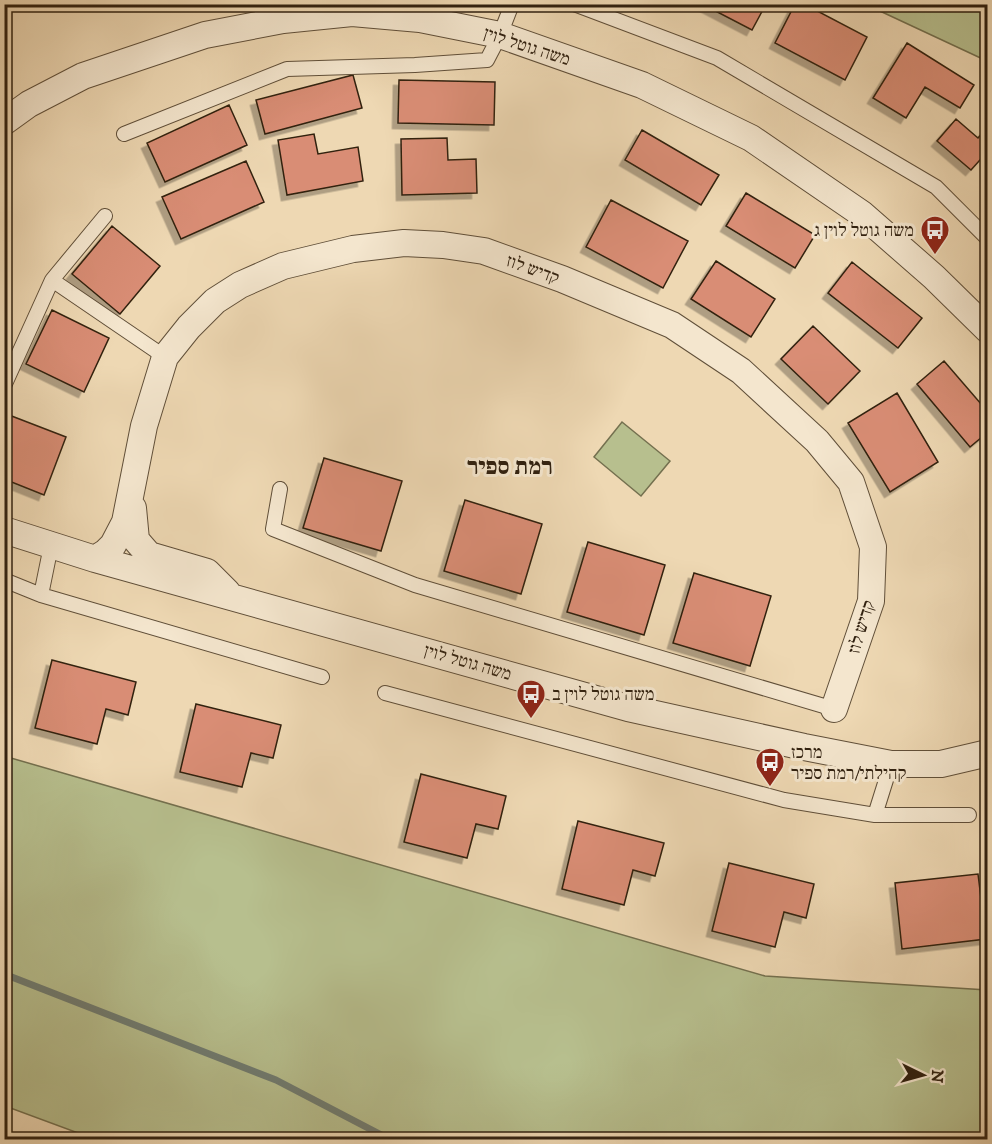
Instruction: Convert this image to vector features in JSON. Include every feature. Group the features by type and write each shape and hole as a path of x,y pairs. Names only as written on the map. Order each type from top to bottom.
{"street":[{"name":"משה גוטל לוין","path":"4,122 28,104 83,76 205,35 283,20 352,13 420,19 500,35 642,85 751,138 862,214 934,277 987,330"},
{"name":"קדיש לוז","path":"95,559 106,552 119,535 125,522 144,426 165,357 189,327 215,301 240,285 293,264 353,249 404,243 443,245 484,251 562,279 672,325 741,371 817,441 851,482 873,547 871,601 834,709"},
{"name":"משה גוטל לוין","path":"132,490 136,540 149,555 207,572 232,597"},
{"path":"4,530 51,546"},
{"name":"משה גוטל לוין","path":"51,546 628,708 804,747 891,764 941,764 987,753"}],"lane":[{"path":"124,134 287,69 487,60 512,4"},
{"path":"574,4 717,58 936,188 987,239"},
{"path":"4,386 52,280 105,216"},
{"path":"52,280 165,357"},
{"path":"279,489 273,529 416,585 834,709"},
{"path":"41,595 51,546"},
{"path":"4,580 41,595 322,677"},
{"path":"385,693 784,800 875,815 969,815"},
{"path":"875,815 891,764"}],"green space":[{"path":"867,5 987,5 987,61"},
{"path":"622,422 670,461 641,496 594,457"},
{"path":"4,756 765,976 987,990 987,1139 97,1140 5,1106"}],"building":[{"path":"702,4 766,4 752,30"},
{"path":"795,4 804,4 867,37 845,80 775,43"},
{"path":"907,43 974,85 960,108 925,87 906,118 873,98"},
{"path":"353,75 362,108 265,134 256,100"},
{"path":"399,80 495,82 494,125 398,123"},
{"path":"229,105 247,145 165,182 147,143"},
{"path":"956,119 978,138 988,127 988,151 971,170 937,141"},
{"path":"642,130 719,175 701,205 625,160"},
{"path":"314,134 318,154 358,147 363,181 287,195 278,140"},
{"path":"447,138 448,160 476,159 477,193 402,195 401,139"},
{"path":"246,161 264,202 181,239 162,197"},
{"path":"746,193 815,235 795,268 726,226"},
{"path":"611,200 688,241 663,288 586,247"},
{"path":"112,226 160,266 120,314 72,274"},
{"path":"716,261 775,299 751,337 691,299"},
{"path":"852,262 922,318 898,348 828,293"},
{"path":"52,310 109,338 84,392 26,364"},
{"path":"813,326 860,371 828,404 781,359"},
{"path":"944,361 988,412 988,432 970,447 917,384"},
{"path":"897,393 938,462 890,492 848,423"},
{"path":"9,415 66,437 44,495 4,479 4,426"},
{"path":"324,458 402,481 381,551 303,528"},
{"path":"465,500 542,524 521,594 444,571"},
{"path":"588,542 665,565 644,635 567,612"},
{"path":"694,573 771,596 750,666 673,643"},
{"path":"52,660 136,682 128,715 106,709 97,744 35,728"},
{"path":"196,704 281,725 273,758 251,753 242,787 180,772"},
{"path":"421,774 506,796 498,829 476,824 467,858 404,842"},
{"path":"578,821 664,843 655,876 633,870 624,905 562,889"},
{"path":"729,863 814,884 806,918 784,912 775,947 712,931"},
{"path":"978,874 986,939 902,949 895,883"}],"waterway":[{"path":"4,974 276,1080 391,1140"}],"place":[{"name":"משה גוטל לוין ג","path":"935,256"},
{"name":"משה גוטל לוין ב","path":"531,720"},
{"name":"מרכז קהילתי/רמת ספיר","path":"770,788"}],"district":[{"name":"רמת ספיר","path":"510,466"}]}
